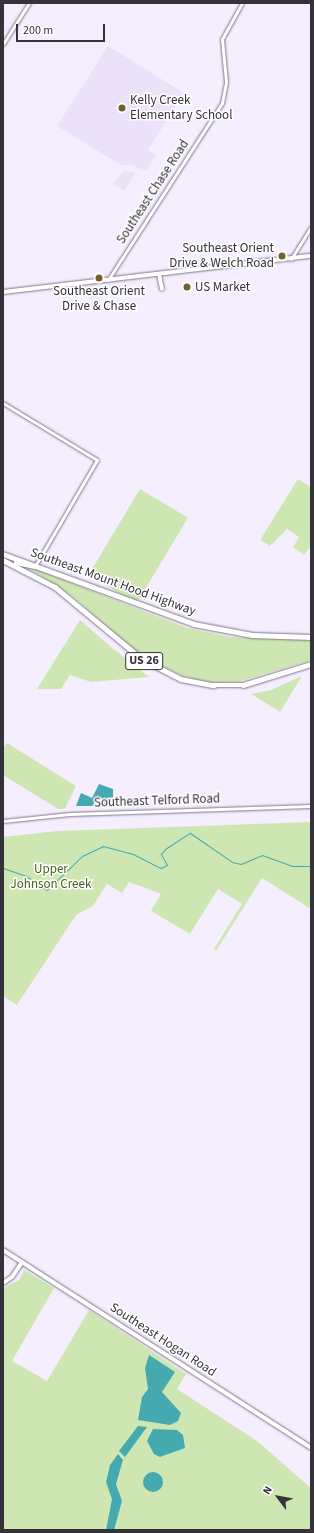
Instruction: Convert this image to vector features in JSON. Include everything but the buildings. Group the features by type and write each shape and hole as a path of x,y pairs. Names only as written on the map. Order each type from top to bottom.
{"highway":[{"name":"Southeast Mount Hood Highway","path":"3,554 162,614 210,628 264,636 311,637"},
{"name":"Southeast Mount Hood Highway","path":"3,559 55,587 142,659 181,679 205,684 242,685 311,664"},
{"path":"3,559 35,566"}],"main road":[{"path":"3,292 311,256"},
{"path":"159,274 162,289"},
{"name":"Southeast Hogan Road","path":"3,1250 311,1448"},
{"path":"3,1283 12,1277 22,1262"}],"street":[{"path":"3,44 29,3"},
{"name":"Southeast Chase Road","path":"108,280 222,103 226,82 222,39 242,3"},
{"path":"291,259 311,227"},
{"path":"3,402 97,460 35,566"},
{"name":"Southeast Telford Road","path":"3,821 70,814 311,806"}],"shaded area":[{"name":"Kelly Creek Elementary School","path":"108,46 184,93 148,150 156,155 146,171 132,165 121,165 57,126"},
{"path":"123,172 133,172 160,189 135,174 124,191 113,183"}],"green space":[{"path":"298,479 311,487 311,545 304,555 293,547 299,537 287,529 270,546 260,540"},
{"path":"140,489 188,518 136,604 88,575"},
{"path":"35,569 187,628 231,637 311,640 311,660 237,682 206,682 183,676 139,654 71,595 32,570"},
{"path":"80,620 149,677 91,682 70,675 61,689 37,689"},
{"path":"302,676 280,712 251,694 271,690"},
{"path":"7,743 76,786 65,809 58,809 3,775 3,748"},
{"name":"Upper Johnson Creek","path":"311,822 311,909 262,878 216,951 214,949 242,904 218,889 190,934 151,911 161,894 129,882 122,893 107,884 93,906 76,915 17,1005 3,996 3,837 57,831"},
{"path":"24,1270 54,1288 12,1361 47,1381 89,1310 186,1374 177,1389 257,1441 311,1488 311,1530 3,1530 3,1288 19,1280"}],"water":[{"path":"99,784 113,789 113,806 76,806 81,793 92,798"},
{"path":"149,1355 175,1372 162,1392 181,1413 178,1421 170,1425 138,1420 142,1397 148,1389 145,1368"},
{"path":"138,1426 147,1427 125,1457 119,1451"},
{"path":"153,1429 177,1430 183,1435 185,1448 160,1457 154,1454 147,1441"},
{"path":"118,1454 123,1460 116,1484 122,1501 114,1530 106,1530 112,1499 106,1482 110,1465"},
{"path":"153,1472 160,1475 163,1482 160,1489 153,1492 146,1489 143,1482 146,1475"}],"waterway":[{"path":"3,868 26,876 47,890 82,856 103,846 133,854 161,868 167,865 161,854 165,849 190,833 232,862 241,864 262,855 293,866 311,866"}],"place":[{"name":"Kelly Creek Elementary School","path":"122,108"},
{"name":"Southeast Orient Drive & Welch Road","path":"282,256"},
{"name":"Southeast Orient Drive & Chase","path":"99,278"},
{"name":"US Market","path":"187,287"}]}
